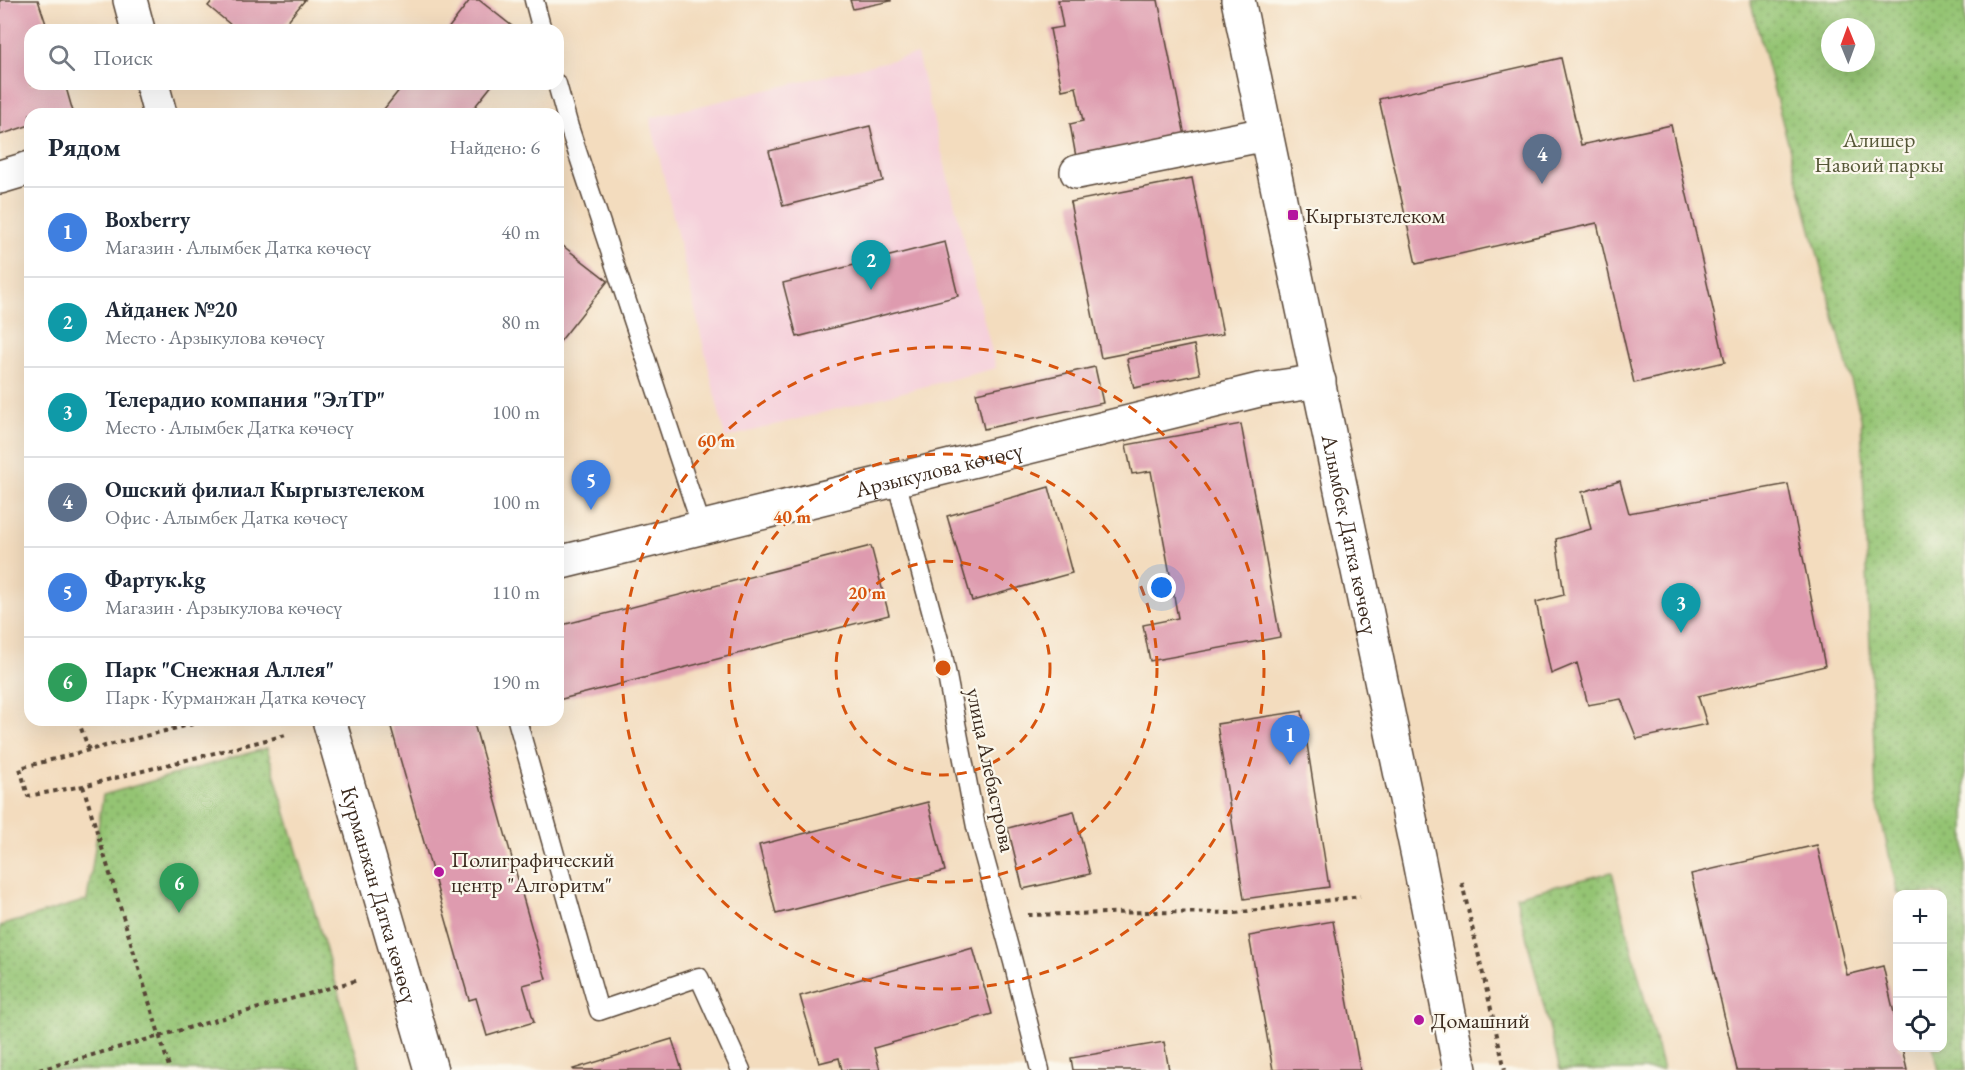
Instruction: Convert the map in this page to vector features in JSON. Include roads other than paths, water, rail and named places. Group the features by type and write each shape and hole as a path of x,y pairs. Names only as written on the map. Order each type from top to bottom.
{"main road":[{"path":"130,0 136,24"},
{"name":"Алымбек Датка көчөсү","path":"1238,0 1419,861 1460,1070"},
{"path":"154,90 158,108"},
{"path":"1077,172 1266,134"},
{"path":"0,177 24,170"},
{"name":"Арзыкулова көчөсү","path":"564,562 1259,390 1319,381"},
{"name":"Курманжан Датка көчөсү","path":"330,726 431,1070"}],"lane":[{"path":"534,0 540,24"},
{"path":"558,90 560,108"},
{"path":"564,136 702,528"},
{"name":"улица Алебастрова","path":"896,480 943,656 976,827 1040,1070"},
{"path":"519,726 599,1011 699,977 741,1070"}],"place":[{"name":"Ошский филиал Кыргызтелеком","path":"1542,184"},
{"name":"Кыргызтелеком","path":"1293,215"},
{"name":"Айданек №20","path":"871,290"},
{"name":"Фартук.kg","path":"591,510"},
{"name":"Телерадио компания \"ЭлТР\"","path":"1681,633"},
{"name":"Boxberry","path":"1290,765"},
{"name":"Полиграфический центр \"Алгоритм\"","path":"439,872"},
{"name":"Парк \"Снежная Аллея\"","path":"179,913"},
{"name":"Домашний","path":"1419,1020"}],"park label":[{"name":"Алишер Навоий паркы","path":"1879,152"}]}
